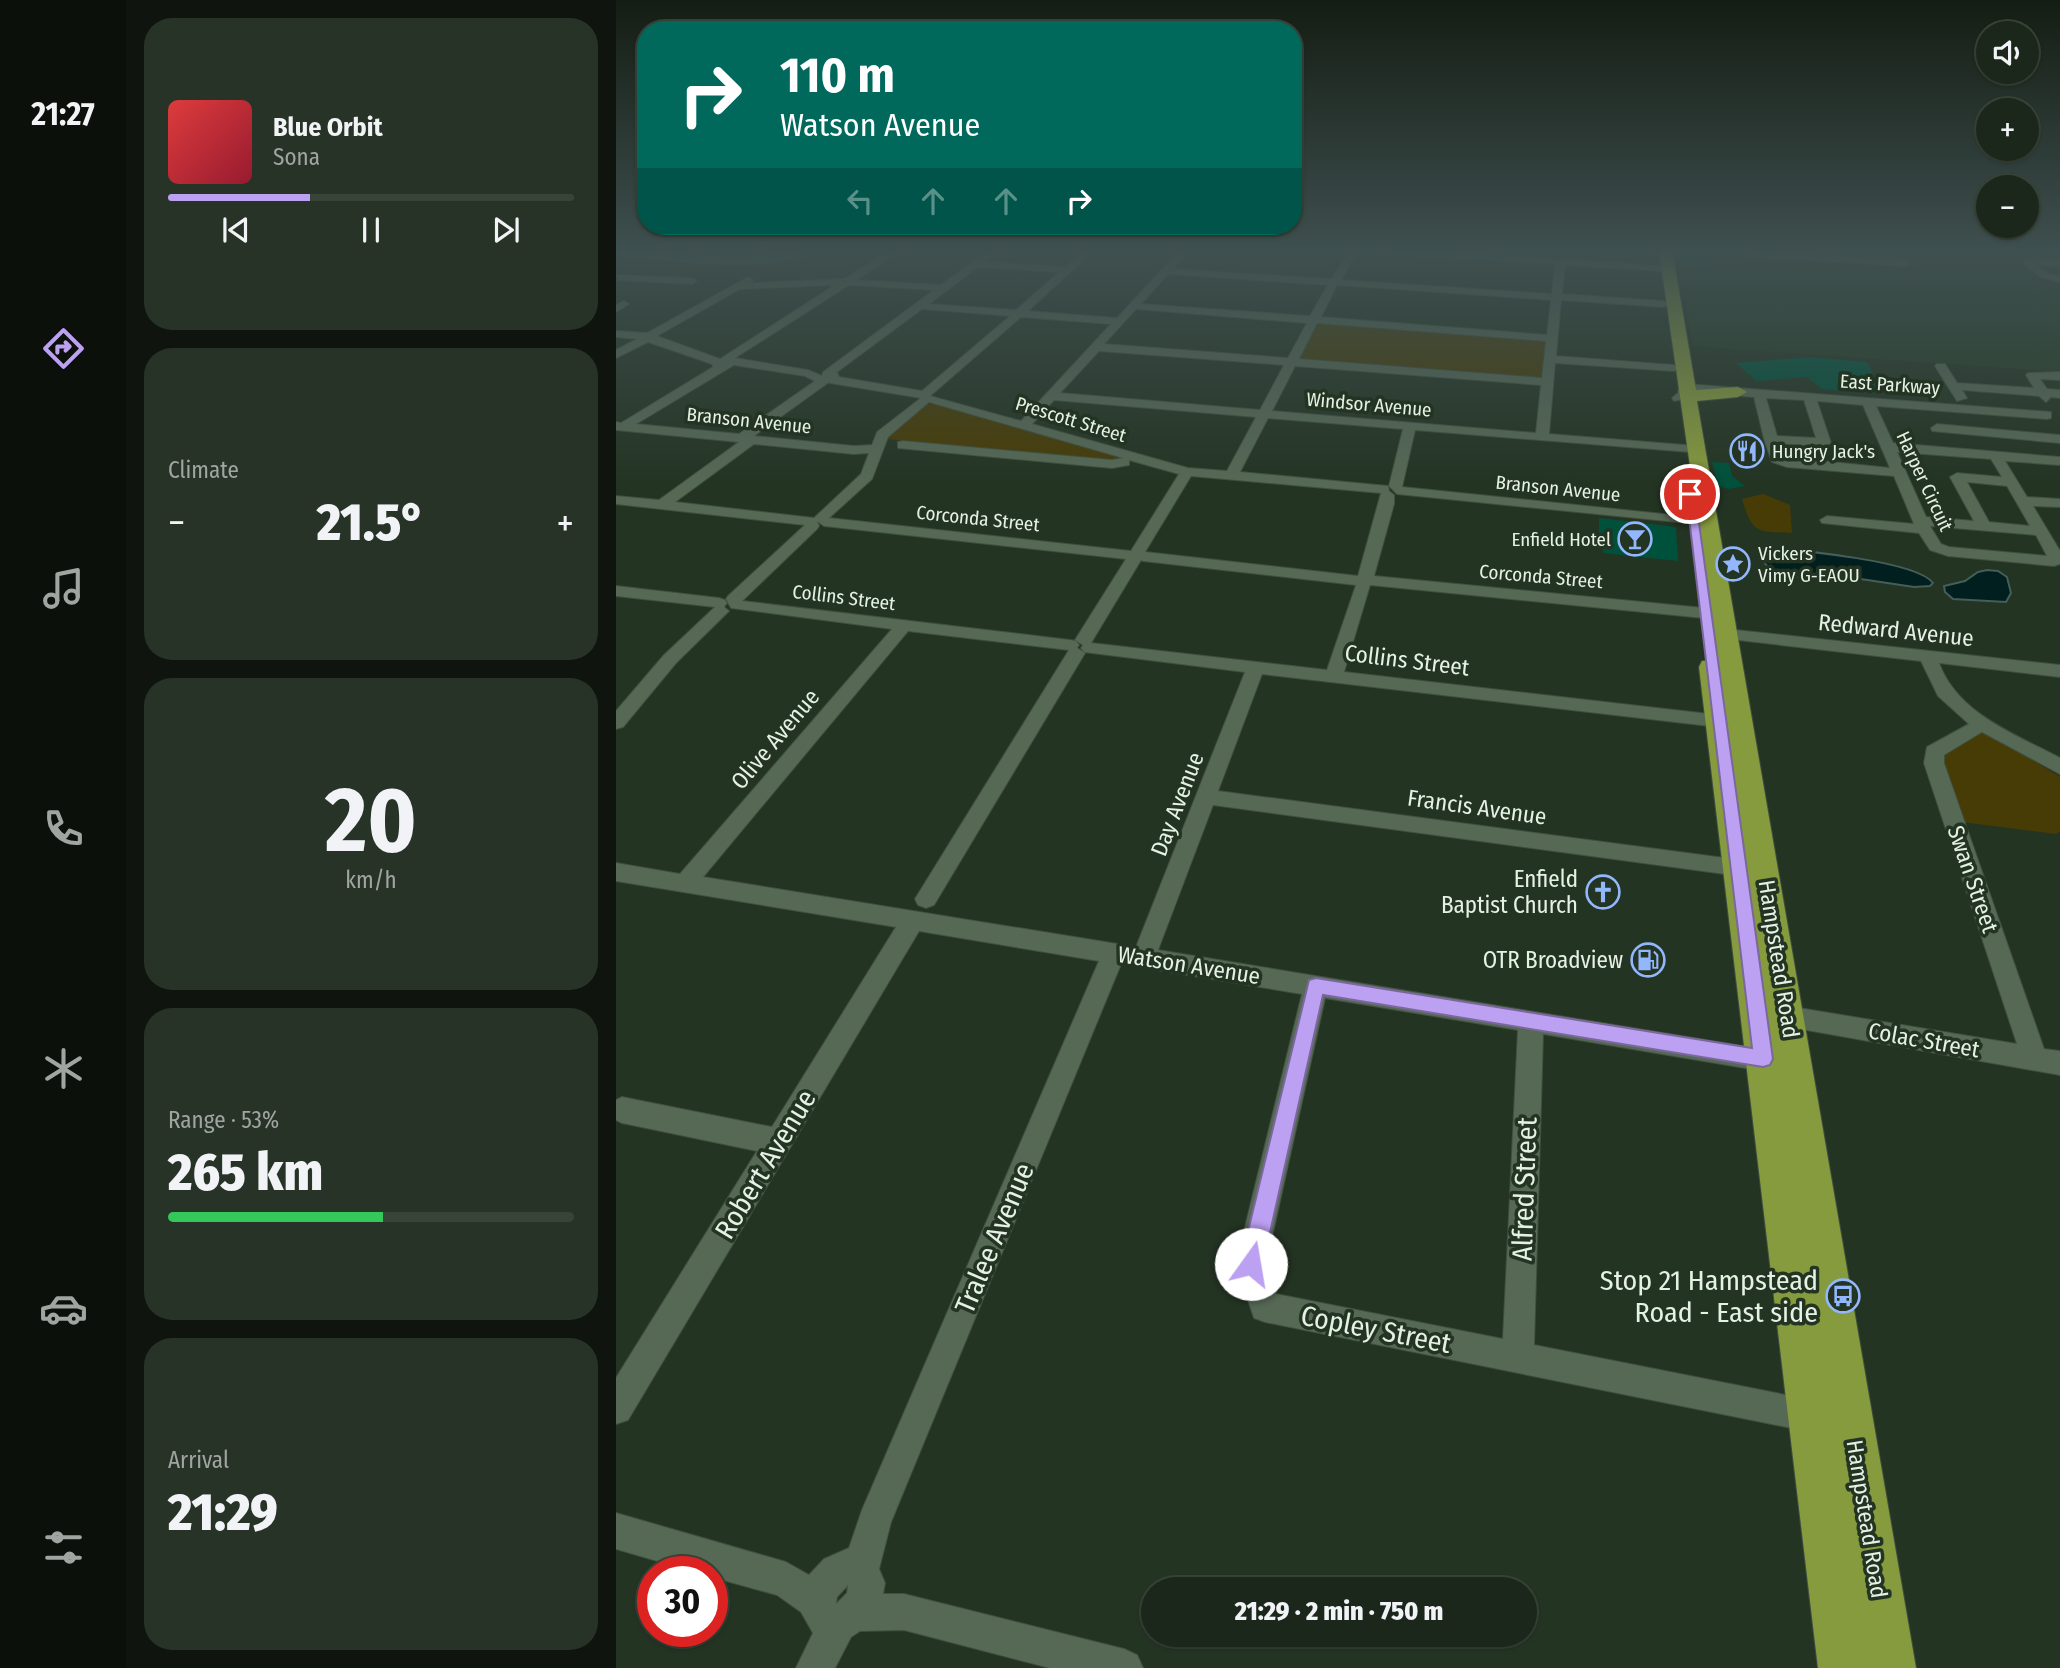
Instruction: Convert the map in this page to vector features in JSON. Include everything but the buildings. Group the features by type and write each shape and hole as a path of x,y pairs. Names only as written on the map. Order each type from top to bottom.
{"highway":[{"name":"Hampstead Road","path":"1673,328 1832,1420 1889,1668"},
{"name":"Hampstead Road","path":"1683,382 1685,449 1701,522"},
{"path":"1683,382 1704,393 1738,392"},
{"name":"Hampstead Road","path":"1832,1420 1845,1668"}],"street":[{"path":"616,355 663,328"},
{"path":"620,426 778,328"},
{"path":"663,504 892,328"},
{"path":"619,716 670,659 867,476 882,435 1004,328"},
{"path":"1024,425 1114,328"},
{"path":"1231,476 1312,328"},
{"path":"1418,328 1550,338"},
{"path":"1542,437 1552,359 1551,328"},
{"name":"Prescott Street","path":"616,334 660,340 721,362 750,364 926,396 1132,458 1186,471"},
{"path":"1096,347 1549,382"},
{"name":"East Parkway","path":"1552,359 1683,382 1713,390 2056,414"},
{"path":"1941,366 1968,409"},
{"path":"2056,414 2032,375 2060,376"},
{"path":"1954,386 2060,394"},
{"path":"1759,393 1774,456 1787,463 1901,473"},
{"name":"Windsor Avenue","path":"1051,396 1685,449"},
{"path":"1770,439 1825,443 1809,397"},
{"name":"Harper Circuit","path":"1868,402 1932,544 1941,550 2054,561 2054,555 2041,531 1996,456"},
{"path":"1924,406 1950,452"},
{"name":"Branson Avenue","path":"620,426 854,450 878,448"},
{"path":"1334,676 1410,426"},
{"path":"1937,428 2060,439"},
{"path":"903,445 1112,464 1120,464 1132,458"},
{"path":"1888,447 2060,461"},
{"name":"Branson Avenue","path":"1186,471 1701,522"},
{"name":"Robert Avenue","path":"616,1408 1186,471"},
{"path":"1984,526 1957,477 2011,482"},
{"name":"Corconda Street","path":"616,500 1135,555 1715,624"},
{"path":"2024,501 2060,503"},
{"path":"1827,520 2041,531"},
{"name":"Collins Street","path":"616,591 1729,723"},
{"name":"Redward Avenue","path":"1715,624 1928,657 2060,671"},
{"name":"Olive Avenue","path":"685,883 902,625"},
{"path":"1928,657 1941,690 1952,701 2060,767"},
{"name":"Day Avenue","path":"1143,958 1256,667"},
{"name":"Swan Street","path":"1984,723 1934,752 1934,763 2035,1059"},
{"name":"Francis Avenue","path":"1206,797 1753,870"},
{"name":"Watson Avenue","path":"616,872 685,883 920,910 1114,953 1779,1061"},
{"name":"Tralee Avenue","path":"813,1668 1114,953"},
{"name":"Copley Street","path":"1316,986 1251,1264 1265,1307 1832,1420"},
{"name":"Colac Street","path":"1773,1015 2060,1063"},
{"name":"Alfred Street","path":"1518,1357 1531,1021"},
{"path":"622,1111 778,1142"},
{"path":"616,1531 904,1612 1124,1668"}],"shaded area":[{"path":"1312,328 1418,328 1550,338 1549,382 1294,361"},
{"path":"1690,328 2060,328 2060,372 1693,346"},
{"path":"941,403 1119,459 1108,461 886,439 922,405"},
{"path":"1763,494 1790,505 1792,533 1764,531 1753,525 1742,499"},
{"path":"1985,731 2060,777 2060,831 2056,834 1962,822 1942,757"}],"water":[{"path":"1769,549 1830,554 1882,563 1923,575 1933,583 1930,586 1914,587 1834,575 1795,577 1772,572 1763,561"},
{"path":"1998,571 2007,577 2011,593 2006,602 1953,599 1945,592 1944,586 1965,581 1978,572"}],"place":[{"name":"Hungry Jack's","path":"1747,451"},
{"name":"Enfield Hotel","path":"1635,539"},
{"name":"Vickers Vimy G-EAOU","path":"1733,564"},
{"name":"Enfield Baptist Church","path":"1603,892"},
{"name":"OTR Broadview","path":"1648,960"},
{"name":"Stop 21 Hampstead Road - East side","path":"1843,1296"}],"route":[{"path":"1251,1264 1316,986 1763,1059 1690,494"}]}
